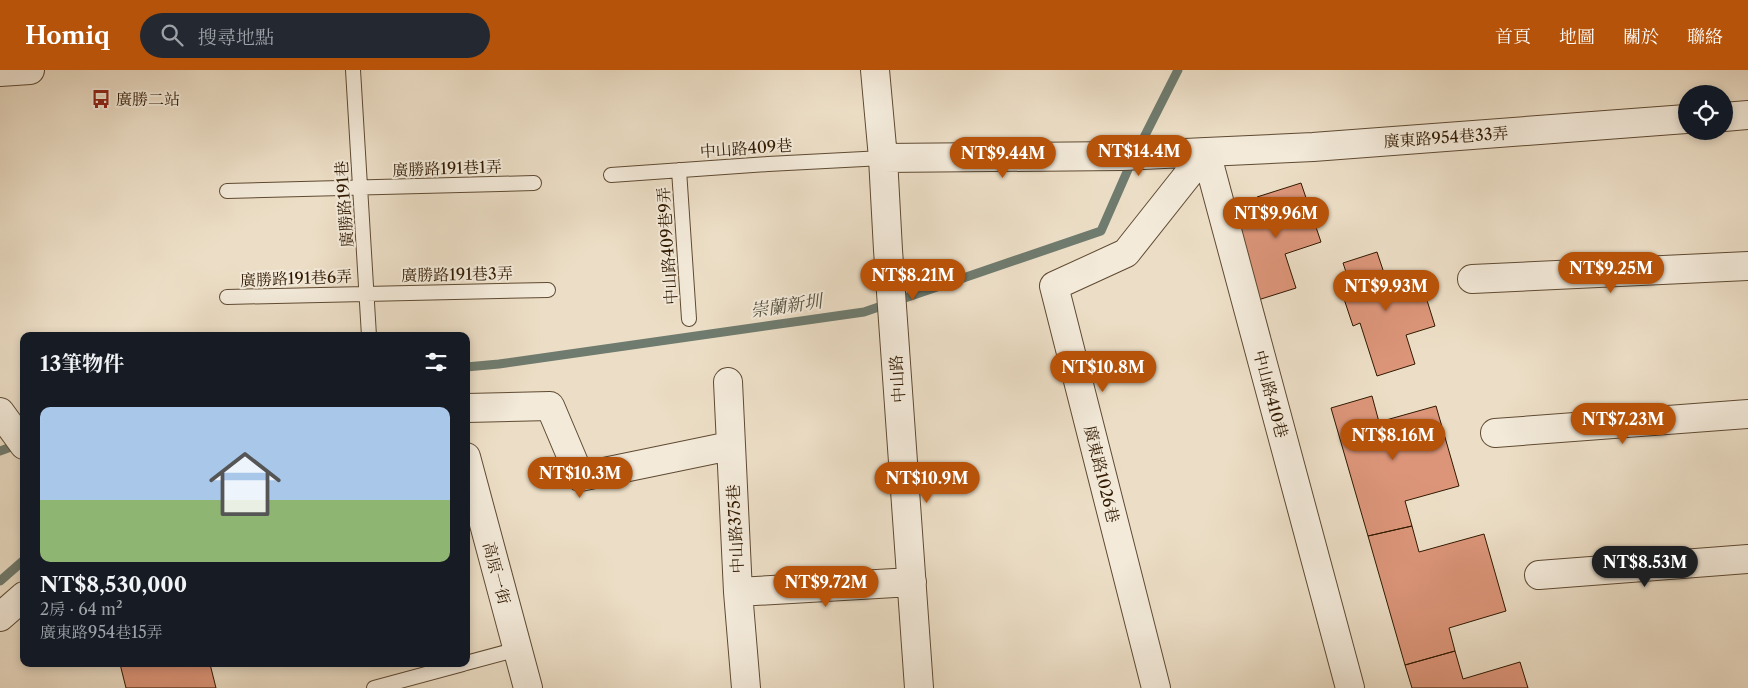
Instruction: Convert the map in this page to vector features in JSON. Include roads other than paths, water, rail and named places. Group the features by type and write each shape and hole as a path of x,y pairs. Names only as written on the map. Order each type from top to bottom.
{"street":[{"path":"0,72 30,70"},
{"name":"中山路","path":"876,70 919,688"},
{"path":"1733,116 1748,115"},
{"name":"廣東路954巷33弄","path":"1206,152 1313,147 1678,121"},
{"path":"883,158 1122,156 1206,152"},
{"name":"廣東路1026巷","path":"1156,688 1054,286 1126,253 1206,152"},
{"name":"中山路410巷","path":"1206,152 1350,688"},
{"path":"1472,279 1748,266"},
{"name":"中山路375巷","path":"728,382 738,592 912,582"},
{"path":"470,408 550,406 580,477 730,446"},
{"path":"0,412 20,439"},
{"path":"1495,433 1748,414"},
{"name":"高原一街","path":"470,488 528,688"},
{"path":"1539,575 1748,559"},
{"path":"738,592 746,688"},
{"path":"0,616 20,599"}],"lane":[{"name":"廣勝路191巷","path":"353,70 369,332"},
{"name":"中山路409巷","path":"610,175 883,158"},
{"name":"中山路409巷9弄","path":"679,170 690,319"},
{"name":"廣勝路191巷1弄","path":"227,191 534,182"},
{"name":"廣勝路191巷3弄","path":"367,293 548,290"},
{"name":"廣勝路191巷6弄","path":"226,297 367,293"},
{"path":"470,662 518,649"},
{"path":"374,688 450,667"}],"waterway":[{"name":"崇蘭新圳","path":"470,367 864,312 1101,231 1130,165 1178,70"},
{"name":"崇蘭新圳","path":"0,451 19,444"},
{"name":"崇蘭新圳","path":"0,581 20,564"}],"place":[{"name":"廣勝二站","path":"101,99"}]}
